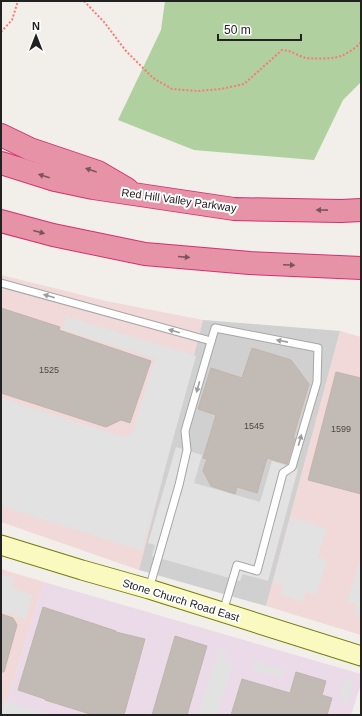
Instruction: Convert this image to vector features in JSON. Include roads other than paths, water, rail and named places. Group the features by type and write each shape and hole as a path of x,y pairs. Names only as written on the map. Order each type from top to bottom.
{"highway":[{"path":"1,135 30,149 98,172 137,195"},
{"name":"Red Hill Valley Parkway","path":"1,163 55,180 93,188 234,209 333,211 361,210"},
{"path":"1,221 53,236 145,254 250,264 361,268"}],"main road":[{"name":"Stone Church Road East","path":"1,545 149,589 361,656"}],"lane":[{"path":"1,283 211,342"},
{"path":"149,589 179,485 187,450 185,431 215,328 318,348 317,382 292,467 283,473 257,571 237,565 222,613"}]}
